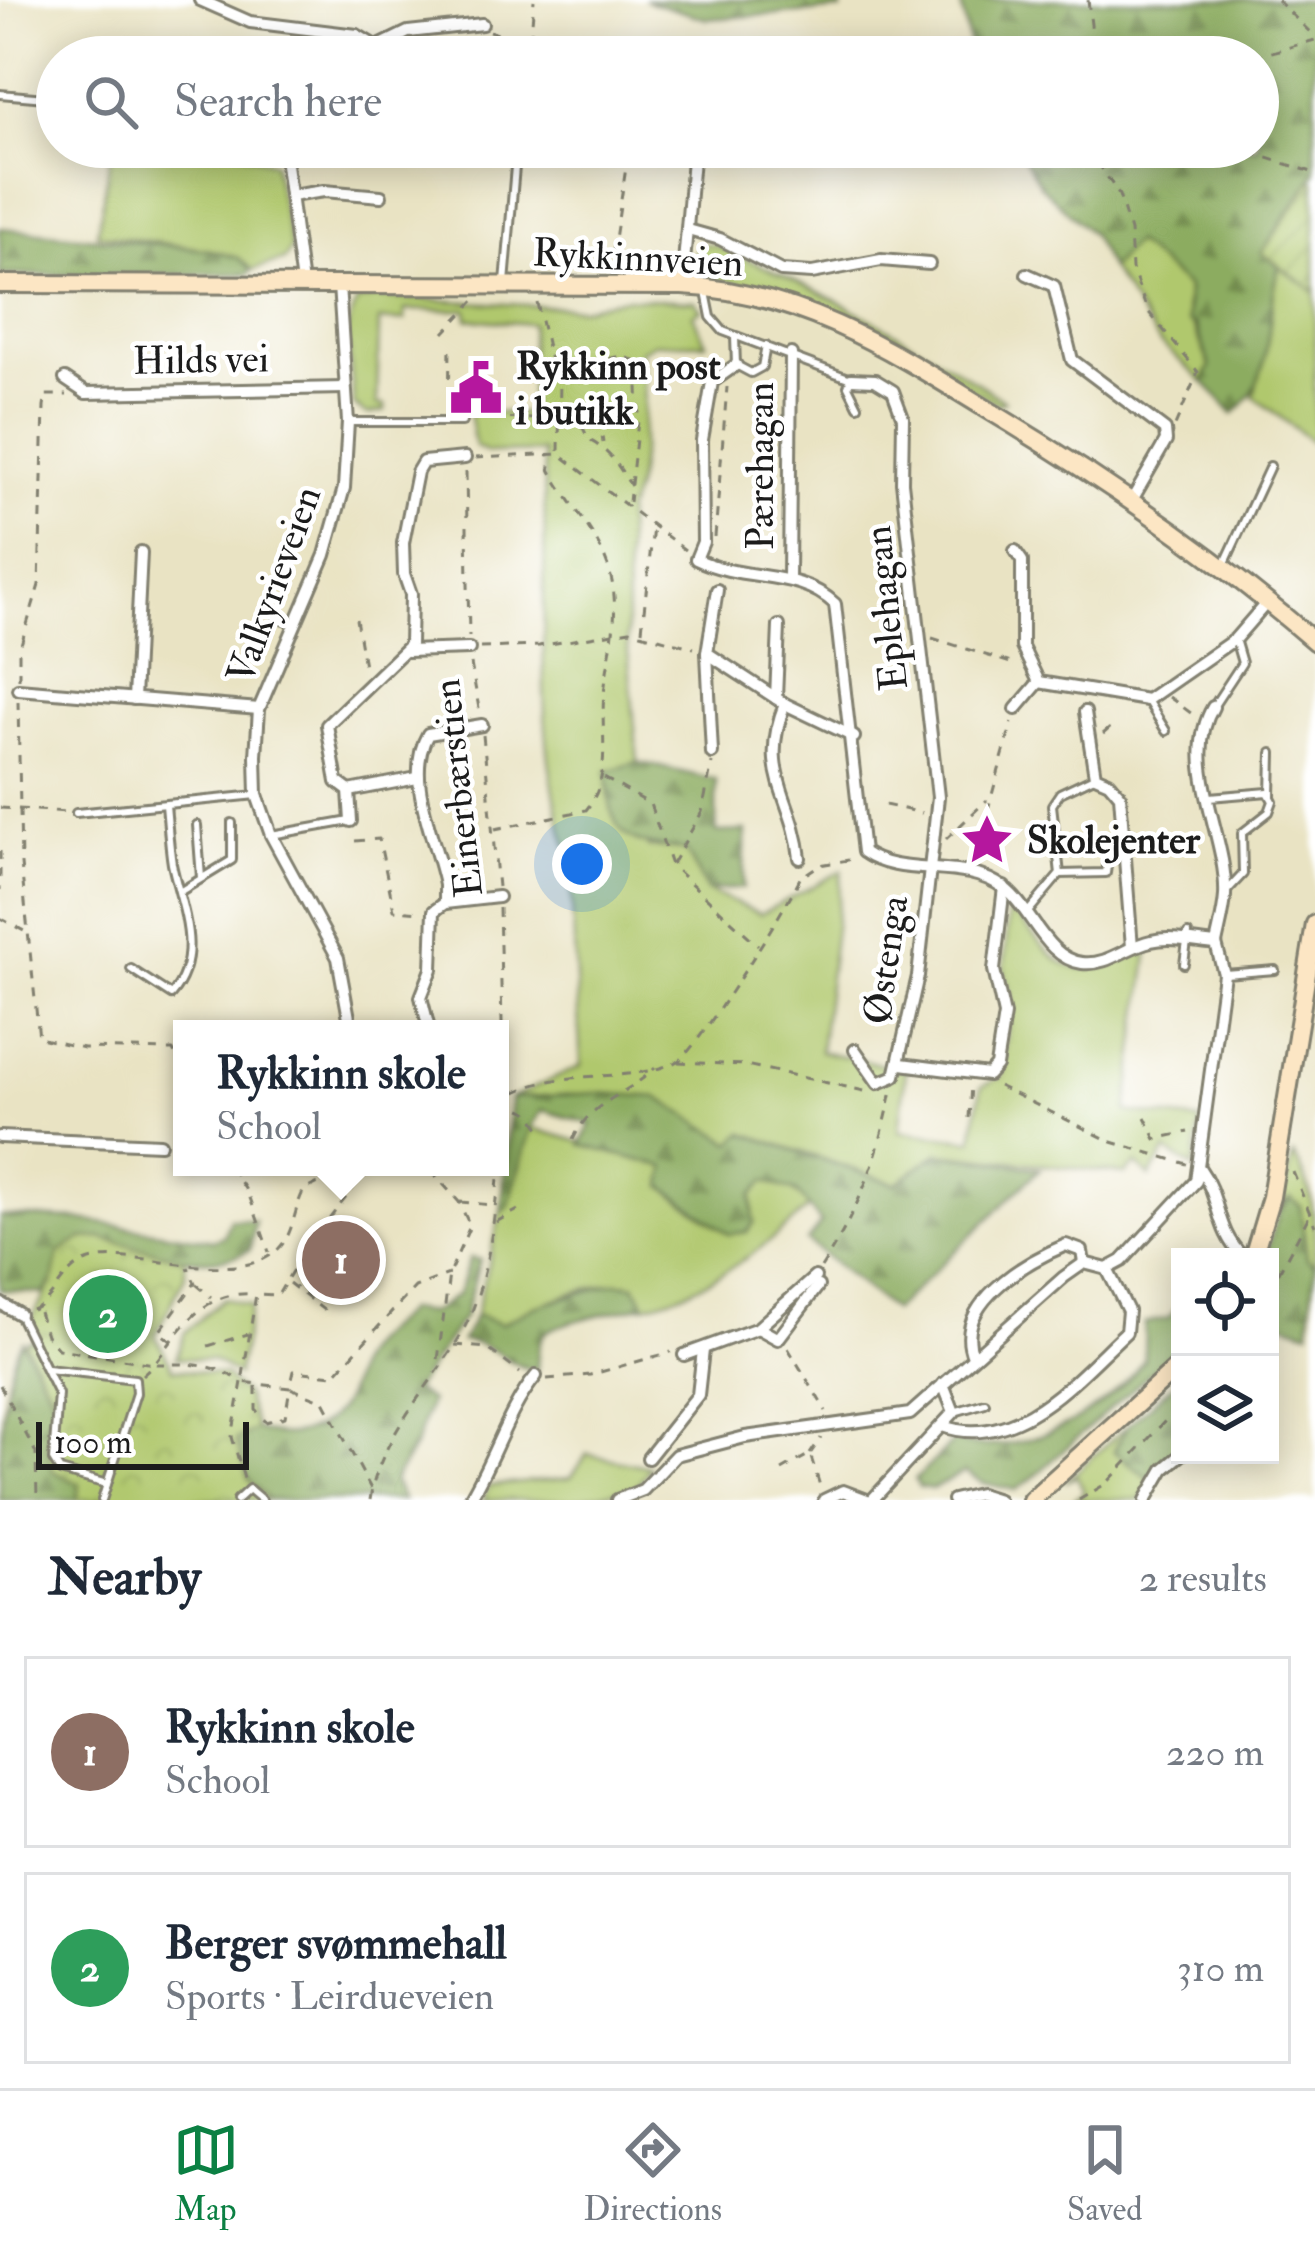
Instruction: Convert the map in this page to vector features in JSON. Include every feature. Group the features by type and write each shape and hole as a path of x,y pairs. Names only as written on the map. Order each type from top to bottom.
{"street":[{"path":"200,0 250,22 359,36"},
{"path":"400,36 477,24"},
{"path":"288,168 302,284"},
{"path":"682,286 692,168"},
{"path":"291,196 324,191 381,196"},
{"path":"688,230 798,273 881,260 928,265"},
{"path":"1027,274 1054,286 1072,360 1162,424 1166,442 1132,500"},
{"name":"Rykkinnveien","path":"0,284 682,286 786,303 857,332 1132,500 1223,566 1315,642"},
{"name":"Valkyrieveien","path":"339,285 348,422 344,488 325,555 259,709 257,795 271,836 338,958 349,1020"},
{"name":"Pærehagan","path":"789,579 791,354"},
{"path":"731,368 712,382 702,440 703,542 696,559 737,576 789,579 821,591 835,604 867,856 930,860 971,871 1004,887 1055,951 1077,962 1106,962 1132,947 1164,939 1188,937 1216,944"},
{"name":"Hilds vei","path":"65,379 79,390 345,388"},
{"name":"Eplehagan","path":"851,379 874,380 893,391 903,418 902,482 938,797 930,860"},
{"path":"407,651 413,615 403,543 417,472 424,462 466,458"},
{"path":"1015,551 1022,561 1022,647 1040,682 1147,700 1235,639 1268,601"},
{"path":"134,699 141,552"},
{"path":"712,753 707,653 717,590"},
{"path":"779,626 780,701 772,741 782,808 796,827 800,858"},
{"path":"417,778 349,790 337,782 327,725 407,651 469,649"},
{"path":"707,653 780,701 854,737"},
{"path":"1016,709 1040,682"},
{"path":"18,689 259,709"},
{"path":"1084,1263 1107,1269 1122,1261 1186,1195 1200,1169 1224,974 1216,944 1225,894 1208,798 1204,723 1213,706"},
{"path":"1085,712 1095,776 1109,782 1120,795 1132,947"},
{"path":"427,1020 422,997 432,969 440,907 435,837 417,778 428,734 482,725"},
{"path":"349,790 351,820"},
{"name":"Østenga","path":"898,1070 918,976 930,860"},
{"path":"988,1075 997,1066 1004,1015 994,970 1004,887"},
{"path":"440,907 498,897"},
{"path":"1256,1248 1271,1197 1315,924"},
{"name":"Østenga","path":"855,1050 878,1083 898,1070 988,1075"},
{"path":"0,1137 160,1144"},
{"path":"1200,1169 1216,1193 1221,1230 1236,1248"},
{"path":"973,1356 966,1332 970,1318 1020,1268 1066,1245 1082,1251 1084,1263"},
{"path":"616,1500 644,1490 676,1455 746,1437 898,1419 1084,1263"},
{"path":"942,1426 962,1431 1012,1428 1126,1332 1128,1311 1107,1269"},
{"path":"684,1355 758,1328 817,1281"},
{"path":"758,1328 778,1339 817,1281"},
{"path":"0,1303 20,1314"},
{"path":"648,1458 698,1395 703,1350"},
{"path":"1030,1500 1171,1374"},
{"path":"469,1500 497,1455 518,1398 536,1376"},
{"path":"822,1500 843,1490 869,1500 954,1412 944,1384"},
{"path":"673,1429 676,1455"},
{"path":"1146,1500 1171,1463"},
{"path":"952,1500 979,1494 998,1500"}],"lane":[{"path":"0,94 36,97"},
{"path":"505,285 515,168"},
{"name":"Pærehagan","path":"706,287 711,317 735,337 851,379"},
{"path":"735,337 731,368 758,372 766,346"},
{"path":"851,379 848,386 858,406"},
{"path":"348,422 462,422"},
{"path":"1223,566 1270,466"},
{"path":"277,618 296,622"},
{"path":"1213,706 1242,663 1244,652 1235,639"},
{"path":"1147,700 1166,731"},
{"path":"1225,894 1243,874 1242,832 1269,812 1272,753"},
{"path":"1028,912 1060,874 1052,805 1060,793 1095,776"},
{"path":"1208,798 1268,791 1270,796"},
{"path":"76,813 257,795"},
{"path":"131,969 171,995 182,982 189,928 166,805"},
{"path":"271,836 351,820"},
{"path":"181,891 232,860 232,823"},
{"path":"197,825 201,878"},
{"path":"1060,874 1106,873 1108,860"},
{"path":"1184,964 1188,937"},
{"path":"1224,974 1275,970"},
{"path":"20,1314 60,1405 53,1460 60,1471 107,1484"},
{"path":"46,1370 136,1379 136,1393 104,1499"},
{"path":"954,1412 985,1403"},
{"path":"236,1500 249,1489 262,1500"}],"path":[{"path":"533,36 534,0"},
{"path":"1088,0 1092,36"},
{"path":"1277,0 1315,39 1279,50"},
{"path":"477,24 504,36"},
{"path":"1279,162 1315,173"},
{"path":"622,273 613,252 626,168"},
{"path":"1102,168 1119,195 1130,231 1132,269 1148,310 1198,372 1166,442"},
{"path":"444,332 476,300"},
{"path":"537,303 557,371 559,454"},
{"path":"449,347 450,422"},
{"path":"557,371 620,356 637,361 639,412 629,504"},
{"path":"703,542 713,540 718,530 731,368"},
{"path":"79,390 46,395 39,585 20,651 19,810 26,931 39,1038 83,1048 173,1050"},
{"path":"462,422 560,418 583,428 589,440 602,445"},
{"path":"583,428 588,419 600,423 602,445 631,486"},
{"path":"495,829 586,810 602,777 604,693 616,632 605,558 563,494 550,469 549,454"},
{"path":"466,458 559,454 696,559"},
{"name":"Einerbærstien","path":"466,458 469,649 495,829 500,1020"},
{"path":"642,630 653,525"},
{"path":"356,619 368,685"},
{"path":"469,649 538,646 642,630 707,653"},
{"path":"919,634 1032,669"},
{"path":"1163,693 1204,723"},
{"path":"971,871 1016,709"},
{"path":"671,866 702,812 712,753"},
{"path":"602,777 650,804 671,866 758,945"},
{"path":"930,860 989,799"},
{"path":"885,805 922,813 934,829"},
{"path":"0,808 76,813"},
{"path":"356,841 376,838 383,844 397,912 440,907"},
{"path":"0,850 0,890"},
{"path":"676,1062 712,1025 758,945 811,869 867,856"},
{"path":"0,918 26,931"},
{"path":"509,1098 543,1083 676,1062 746,1065 890,1096"},
{"path":"572,1140 580,1122 611,1094 655,1067"},
{"path":"817,1281 855,1212 881,1149 898,1070"},
{"path":"969,1118 971,1074"},
{"path":"988,1075 995,1084 1112,1142 1200,1169"},
{"path":"509,1104 530,1113 542,1131"},
{"path":"1145,1117 1156,1139 1204,1125"},
{"path":"237,1176 249,1195 270,1256"},
{"path":"20,1314 39,1309 64,1272 98,1258 218,1268 270,1256 285,1242 304,1190 331,1176"},
{"path":"136,1379 212,1298 278,1295 312,1236 332,1221 363,1176"},
{"path":"437,1176 459,1202 470,1232 449,1274 437,1370"},
{"path":"370,1500 386,1447 471,1315 494,1223 498,1176"},
{"path":"1304,1190 1315,1196"},
{"path":"459,1202 496,1205"},
{"path":"494,1223 518,1210"},
{"path":"1279,1271 1310,1213"},
{"path":"188,1265 195,1283 212,1298"},
{"path":"256,1384 256,1410 266,1423 286,1418 294,1371 334,1375 415,1287 449,1274"},
{"path":"286,1280 325,1311"},
{"path":"172,1341 159,1331 195,1283"},
{"path":"249,1489 232,1437 256,1294"},
{"path":"39,1309 46,1335 58,1349 154,1364 214,1366 242,1382 290,1388 330,1408 371,1490"},
{"path":"208,1346 250,1334"},
{"path":"778,1339 823,1399 827,1425"},
{"path":"455,1345 488,1348 518,1372 554,1380 590,1375 661,1351 684,1355"},
{"path":"0,1385 36,1453 37,1500"},
{"path":"1079,1500 1107,1483 1171,1415"},
{"path":"782,1470 809,1454 819,1471 822,1500"}],"green space":[{"path":"644,0 841,0 841,10 707,19"},
{"path":"960,0 1315,0 1315,174 1262,252 1279,266 1267,346 1256,384 1233,414 1204,382 1210,366 1196,325 1188,322 1187,287 1134,242 1110,269 1091,234 1041,186 1030,168 1279,168 1279,36 968,36"},
{"path":"108,168 274,168 291,248 285,260 252,270 210,250 97,234"},
{"path":"1312,179 1315,181 1315,292 1262,253"},
{"path":"0,228 210,250 239,258 252,270 248,274 0,275"},
{"path":"1134,241 1187,287 1186,308 1210,366 1204,382 1160,343 1110,269"},
{"path":"701,244 727,250 851,308 1005,401 997,404 891,342 818,308 780,294 700,277 690,261"},
{"path":"1279,266 1315,292 1315,444 1254,397"},
{"path":"375,297 582,308 624,298 695,301 702,310 693,315 706,343 654,343 640,351 642,433 636,480 626,510 627,639 638,762 607,772 648,847 686,850 707,891 760,914 842,871 820,1051 906,1070 899,1131 973,1140 981,1087 1002,1076 1012,996 1004,970 1009,907 1043,946 1069,966 1100,967 1149,948 1127,1112 1200,1121 1194,1168 1166,1151 1150,1177 1136,1164 1125,1174 939,1153 897,1184 744,1133 733,1144 657,1097 511,1098 581,1066 569,852 556,804 544,704 543,452 487,453 475,446 469,413 530,413 531,324 468,319 467,310 405,310 405,320 379,321 377,404 385,405 385,411 367,415 354,405 347,329 357,301"},
{"path":"638,762 716,780 716,832 746,831 743,888 707,891 686,850 647,844 623,833 611,810 607,771"},
{"path":"598,1093 657,1097 732,1143 743,1133 896,1184 938,1153 1040,1169 893,1311 807,1241 821,1223 797,1192 765,1181 752,1195 754,1223 747,1232 729,1234 663,1186 666,1167 581,1145 591,1124 542,1110 531,1128 508,1207 501,1213 504,1176 509,1176 511,1098"},
{"path":"531,1128 660,1164 668,1170 664,1179 670,1192 729,1234 754,1223 752,1195 765,1180 792,1190 810,1206 734,1266 691,1290 646,1305 634,1285 604,1285 548,1302 501,1324 475,1315 501,1213 508,1207"},
{"path":"1293,1155 1310,1193 1315,1265 1307,1259 1302,1219 1285,1200 1279,1212"},
{"path":"1291,1198 1300,1206 1307,1259 1315,1265 1309,1331 1279,1321 1279,1248 1268,1248 1279,1212"},
{"path":"0,1216 74,1219 213,1240 224,1236 230,1219 255,1221 250,1250 230,1258 188,1259 81,1239 43,1294 0,1290"},
{"path":"100,1238 185,1259 185,1276 155,1335 173,1369 224,1375 245,1395 256,1429 236,1440 248,1479 269,1500 77,1500 80,1484 53,1471 47,1446 54,1401 24,1342 36,1338 29,1323 53,1281 59,1253 81,1239"},
{"path":"470,1258 480,1260 464,1316 414,1390 430,1401 415,1446 393,1481 403,1500 269,1500 248,1479 236,1439 256,1429 283,1434 322,1424 341,1404 370,1343 407,1310 431,1313 458,1294"},
{"path":"616,1283 634,1285 646,1305 545,1333 537,1370 462,1341 475,1315 501,1324 535,1306"},
{"path":"224,1298 251,1306 237,1375 212,1360 176,1358 185,1332"},
{"path":"1169,1318 1171,1354 1016,1490 983,1483 965,1472 932,1489 919,1487 915,1480 954,1441 1007,1444 1060,1428 1085,1414 1144,1360 1145,1323"},
{"path":"22,1341 54,1401 53,1471 81,1484 77,1500 0,1500 5,1395"},
{"path":"1171,1386 1171,1458 1151,1480 1114,1451 1127,1426"},
{"path":"1127,1426 1114,1451 1151,1480 1141,1500 1074,1500 1084,1492 1077,1476 1065,1482"},
{"path":"587,1454 650,1467 636,1487 573,1500 483,1500 489,1486 571,1478"}],"place":[{"name":"Rykkinn post i butikk","path":"476,388"},
{"name":"Skolejenter","path":"987,840"},
{"name":"Rykkinn skole","path":"341,1260"},
{"name":"Berger svømmehall","path":"108,1314"}]}
